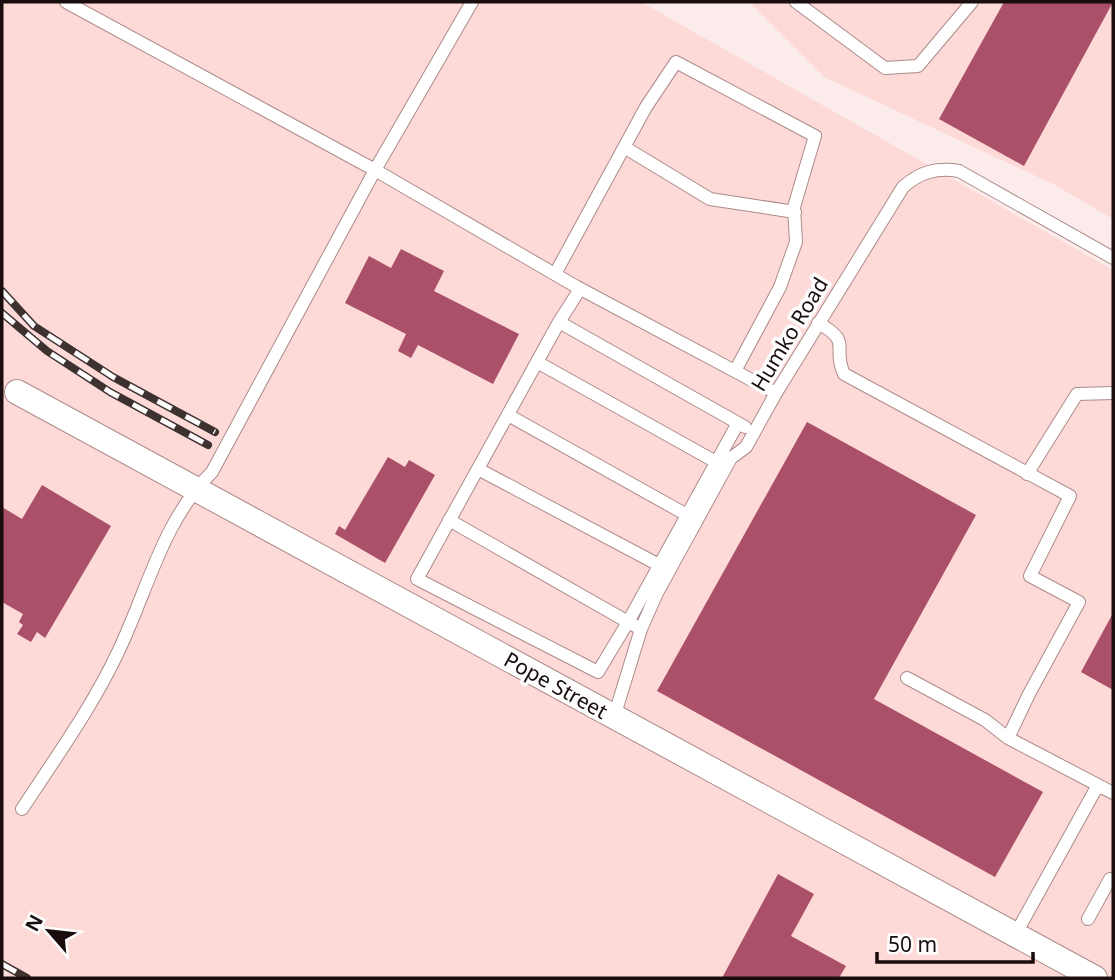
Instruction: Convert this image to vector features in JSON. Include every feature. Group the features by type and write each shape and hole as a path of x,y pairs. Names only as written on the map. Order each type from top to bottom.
{"street":[{"name":"Pope Street","path":"17,392 1095,978"}],"lane":[{"path":"66,2 375,170 580,289 776,393"},
{"path":"22,809 76,728 119,651 163,543 195,489 212,472 375,170 472,2"},
{"path":"796,2 885,68 918,66 972,2"},
{"path":"555,274 646,107 676,62 815,136 794,207 796,242 780,287 735,371"},
{"path":"624,147 710,199 795,212"},
{"name":"Humko Road","path":"614,717 641,628 657,593 731,458 746,447 899,191 916,177 934,170 963,173 1113,258"},
{"path":"580,289 559,322 417,579 598,672 738,423"},
{"path":"559,322 754,432"},
{"path":"818,323 835,333 840,344 839,363 844,374 1070,496 1030,576 1079,601 1008,738"},
{"path":"537,362 716,462"},
{"path":"1027,474 1077,394 1113,393"},
{"path":"508,415 687,515"},
{"path":"478,469 659,565"},
{"path":"450,520 641,628"},
{"path":"907,678 985,720 1008,738 1113,793"},
{"path":"1015,935 1098,785"},
{"path":"1088,919 1110,879 1113,881"}],"shaded area":[{"path":"2,2 641,2 1113,270 1113,978 2,978"},
{"path":"749,2 1113,2 1113,219 1055,185 824,77"}],"building":[{"path":"1004,2 1113,2 1024,166 939,119"},
{"path":"401,249 444,271 434,291 519,334 493,384 418,345 411,358 398,351 406,334 345,303 369,256 391,268"},
{"path":"807,422 976,515 874,699 1043,792 995,877 657,691"},
{"path":"388,457 405,467 409,460 435,475 385,563 335,534 339,526 345,530"},
{"path":"42,485 111,526 45,638 37,632 31,642 17,634 23,625 19,622 23,614 2,602 2,507 22,519"},
{"path":"1113,613 1113,690 1081,672"},
{"path":"778,874 814,894 791,936 846,966 839,978 722,978"}],"railway":[{"path":"2,291 34,326 113,377 215,432"},
{"path":"2,313 47,351 110,392 208,445"},
{"path":"2,964 27,978"}]}
